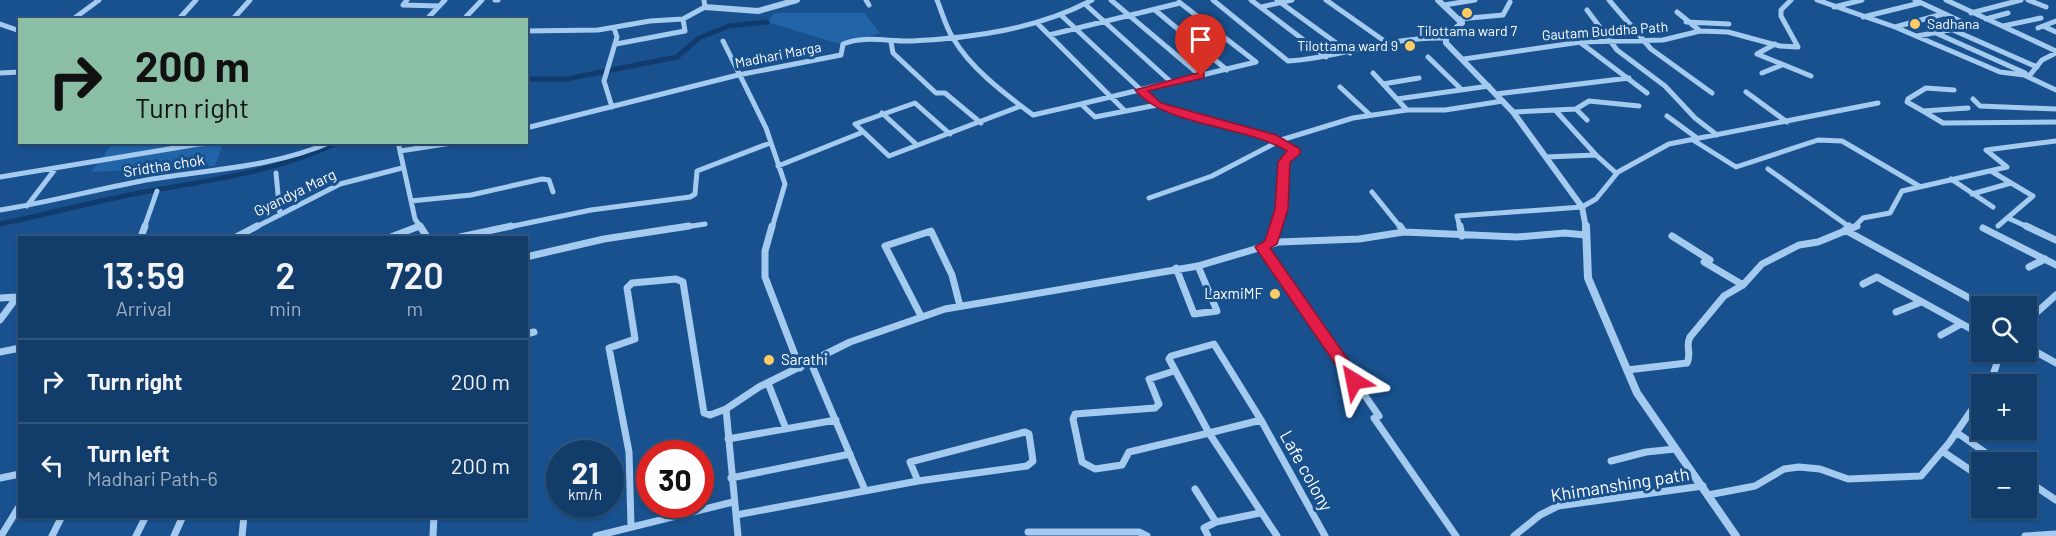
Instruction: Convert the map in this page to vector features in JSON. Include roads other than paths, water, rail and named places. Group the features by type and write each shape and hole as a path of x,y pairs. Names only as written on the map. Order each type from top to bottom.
{"street":[{"path":"75,18 99,0"},
{"path":"180,18 196,0"},
{"path":"234,18 250,0"},
{"path":"407,0 403,5 440,6"},
{"path":"428,18 445,0"},
{"path":"465,18 482,0"},
{"path":"528,31 614,28 650,21 683,19 705,3 758,11 797,0"},
{"path":"937,0 951,36 993,85 1033,115 1256,62 1178,2 1155,10 1049,35"},
{"path":"1079,0 1172,82"},
{"name":"Madhari Marga","path":"528,128 738,75 841,56 843,44 859,38 891,42 1038,24 1062,16 1092,0"},
{"path":"1112,0 1201,76"},
{"path":"1213,0 1288,61 1326,58 1425,36 1445,39 1461,25 1459,19 1441,2"},
{"path":"1251,0 1326,58"},
{"path":"1261,7 1279,1 1292,0"},
{"path":"1326,0 1390,45"},
{"path":"1441,2 1475,0"},
{"path":"1609,0 1651,49 1712,93"},
{"name":"Gautam Buddha Path","path":"1464,59 1581,42 1664,40 1700,31 1728,32 1791,47 1799,45 1786,28 1781,10 1791,0"},
{"path":"1817,0 1895,27 2000,72 2030,75 2042,60 2056,52"},
{"path":"1834,7 1862,0"},
{"path":"1914,0 1971,26 1916,36"},
{"path":"1946,0 2056,52"},
{"path":"1971,12 2021,0"},
{"path":"2028,0 2046,7"},
{"path":"1279,1 1350,53"},
{"path":"1459,19 1503,15 1510,3"},
{"path":"1861,17 1921,3"},
{"path":"1155,10 1227,69"},
{"path":"1587,10 1608,42 1665,86 1695,118 1717,135"},
{"path":"1677,12 1686,22 1700,31"},
{"path":"1985,19 2008,13"},
{"path":"1895,27 1944,14"},
{"path":"1062,16 1157,105 1281,140 1296,152 1287,156 1284,162 1281,209 1270,244"},
{"path":"2002,26 2041,18"},
{"path":"616,44 685,31 683,19"},
{"path":"2056,21 2041,27 2056,32"},
{"path":"1686,22 1729,24"},
{"path":"0,24 18,30"},
{"path":"1038,24 1125,111"},
{"path":"612,107 604,81 616,44 617,37 614,28"},
{"path":"1953,29 2037,67"},
{"path":"1935,33 2030,75"},
{"path":"1445,39 1449,46 1513,112 1582,207 1588,278 1627,370 1645,407 1736,536"},
{"path":"723,41 758,112 778,166 784,190 765,251 765,277 800,368"},
{"path":"891,42 893,53 936,93 944,93 981,123"},
{"path":"1581,42 1647,93"},
{"path":"1775,44 1757,54 1812,76"},
{"path":"1428,57 1461,89"},
{"path":"1762,73 1782,65"},
{"path":"0,73 18,72"},
{"path":"1373,73 1407,110"},
{"path":"2024,75 2056,90"},
{"path":"1383,84 1419,78"},
{"path":"1496,94 1629,78"},
{"path":"1397,99 1489,86"},
{"path":"1340,87 1369,114"},
{"path":"1954,90 1926,88 1908,99 1907,102 1943,123 2056,122"},
{"path":"1746,92 1787,122"},
{"path":"1973,99 1989,113"},
{"path":"1149,198 1212,176 1281,140 1369,114 1407,110 1445,110 1503,101"},
{"path":"1513,112 1576,110 1589,101 1639,106"},
{"path":"950,134 915,103 856,123 889,156 981,123 1020,106"},
{"path":"1081,104 1095,117 1157,105"},
{"path":"1462,236 1457,216 1582,207 1598,200 1616,173 1655,149 1691,139 1878,104"},
{"path":"1980,106 2056,109"},
{"path":"1923,111 1968,108"},
{"path":"1576,110 1587,120"},
{"path":"1556,111 1596,155 1616,173"},
{"path":"882,113 917,145"},
{"path":"1667,116 1698,138"},
{"path":"778,166 863,132"},
{"path":"1691,139 1736,166 1818,140 1842,141 1920,186"},
{"path":"1627,370 1687,363 1690,357 1687,343 1690,337 1724,296 1743,285 1755,269 1783,251 1799,245 1818,242 1858,226 1863,219 1890,213 1897,203 1899,193 1920,186 2007,167 1986,150 2056,141"},
{"path":"465,236 591,210 690,197 695,194 697,171 770,143"},
{"path":"0,177 199,144"},
{"name":"Sridtha chok","path":"0,210 138,182 266,161 308,152 326,144"},
{"path":"398,144 417,227 426,236"},
{"path":"400,151 445,144"},
{"path":"1546,157 1596,155"},
{"path":"26,206 57,168"},
{"name":"Gyandya Marg","path":"238,236 340,184 402,168"},
{"path":"1768,170 1848,229 1971,299"},
{"path":"1990,171 2033,196 1998,226"},
{"path":"276,173 280,215"},
{"path":"411,201 471,195 542,179 549,180 553,192"},
{"path":"1951,179 1993,207"},
{"path":"1972,194 2011,183"},
{"path":"141,236 157,191"},
{"path":"1372,192 1404,232"},
{"path":"2008,218 2056,240"},
{"path":"528,257 604,239 705,224"},
{"path":"394,236 417,227"},
{"path":"1983,228 2056,265"},
{"path":"921,316 885,246 932,231 952,275 960,306"},
{"path":"631,526 629,452 609,348 635,339 628,285 636,282 676,279 683,282 705,413 710,415 726,409 768,383 872,333 921,316 960,306 1176,268 1270,244 1359,239 1404,232 1517,237 1565,232 1585,235"},
{"path":"1672,236 1710,260 1704,262 1743,285"},
{"path":"1262,247 1379,416 1374,418 1456,536"},
{"path":"2029,267 2045,259"},
{"path":"1176,268 1194,314 1217,311 1195,264"},
{"path":"1863,284 1877,277 1971,329"},
{"path":"2037,312 2056,295"},
{"path":"0,298 18,297"},
{"path":"0,321 18,297"},
{"path":"1896,312 1921,302"},
{"path":"1941,335 1961,324"},
{"name":"Lafe colony","path":"1174,371 1169,357 1206,345 1218,346 1325,536"},
{"path":"0,352 18,348"},
{"path":"2037,352 2056,363"},
{"path":"811,363 865,490"},
{"path":"1261,420 1210,434 1129,452 1122,465 1089,470 1080,460 1073,419 1075,414 1155,408 1159,404 1149,379 1174,371 1210,434 1277,536"},
{"path":"768,383 786,429"},
{"path":"726,409 738,536"},
{"path":"1708,495 1755,486 1784,470 1799,467 1820,469 1848,479 1921,477 1971,411"},
{"path":"728,440 836,420"},
{"path":"736,515 918,481 1027,466 1033,461 1029,434 1025,432 912,460 910,462 918,481"},
{"path":"1956,432 1985,452"},
{"path":"1611,461 1646,452 1675,449"},
{"path":"1942,451 1971,471"},
{"path":"731,478 850,454"},
{"path":"0,478 18,474"},
{"name":"Khimanshing path","path":"1514,536 1540,515 1558,506 1702,486"},
{"path":"2037,487 2056,500"},
{"path":"1196,489 1216,522"},
{"path":"596,536 733,502"},
{"path":"1,536 18,508"},
{"path":"1208,536 1204,528 1216,522 1260,513"},
{"path":"52,536 61,518"},
{"path":"136,536 145,518"},
{"path":"174,536 182,518"},
{"path":"242,536 244,518"},
{"path":"433,536 434,518"},
{"path":"1028,532 1138,532 1147,536"},
{"path":"2025,536 2056,534"}],"waterway":[{"path":"528,79 566,79 677,57 699,38 729,26 767,22"},
{"path":"0,224 126,196 243,174 291,161 334,144"}],"place":[{"name":"Tilottama ward 7","path":"1467,13"},
{"name":"Sadhana","path":"1915,24"},
{"name":"Tilottama ward 9","path":"1410,46"},
{"name":"LaxmiMF","path":"1275,294"},
{"name":"Sarathi","path":"769,360"}]}
